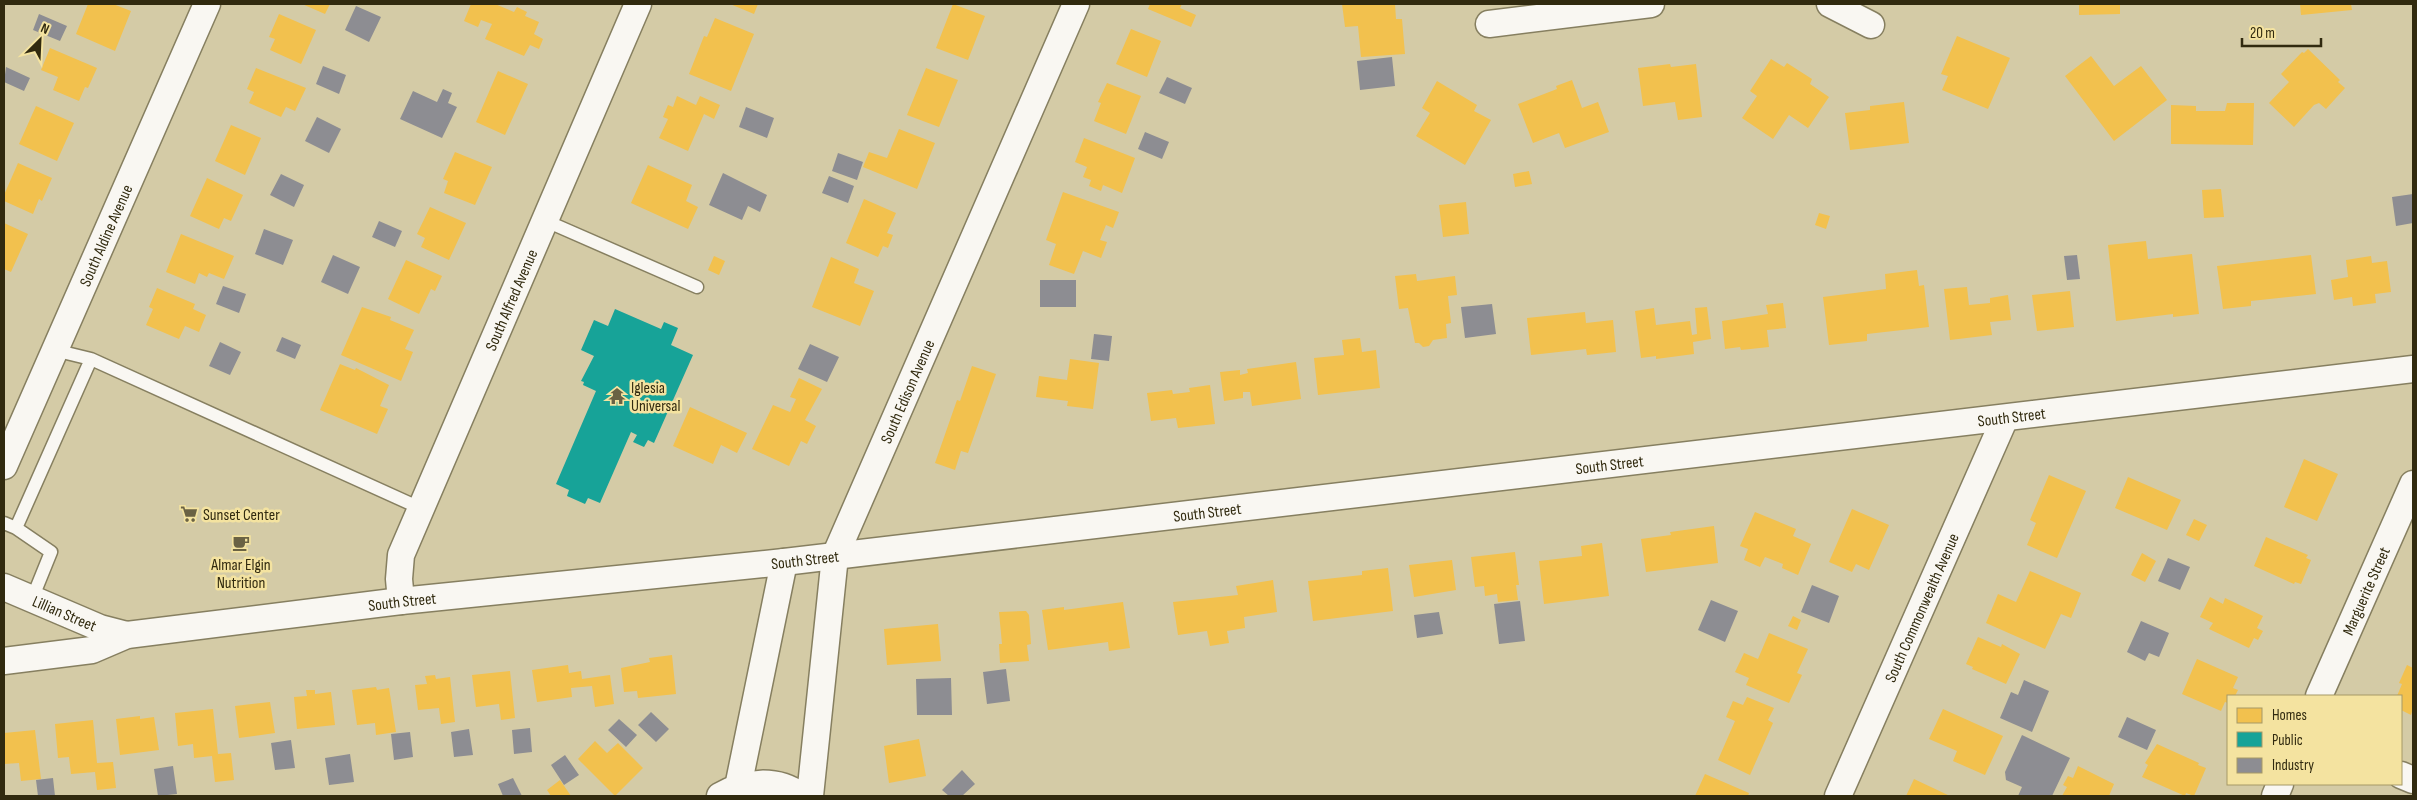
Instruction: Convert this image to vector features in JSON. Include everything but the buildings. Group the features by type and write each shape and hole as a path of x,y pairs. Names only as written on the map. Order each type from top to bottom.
{"street":[{"name":"South Aldine Avenue","path":"4,466 207,4"},
{"name":"South Alfred Avenue","path":"401,601 399,561 420,508 546,221 638,4"},
{"name":"South Edison Avenue","path":"810,796 835,556 1076,4"},
{"path":"1489,24 1651,4"},
{"path":"1830,4 1871,25"},
{"name":"South Street","path":"4,661 92,650 127,635 401,601 784,562 2005,418 2383,371 2413,369"},
{"name":"South Commonwealth Avenue","path":"1838,796 2005,418"},
{"name":"Marguerite Street","path":"2319,695 2413,484"},
{"path":"729,792 784,562"},
{"name":"Lillian Street","path":"4,587 100,628 127,635"},
{"path":"729,792 758,783 775,785 801,796"}],"lane":[{"path":"546,221 697,286"},
{"path":"54,350 91,359 420,508"},
{"path":"16,528 91,359"},
{"path":"4,523 16,528 51,552 32,599"}],"place":[{"name":"Iglesia Universal","path":"617,396"},
{"name":"Sunset Center","path":"189,514"},
{"name":"Almar Elgin Nutrition","path":"241,543"}]}
